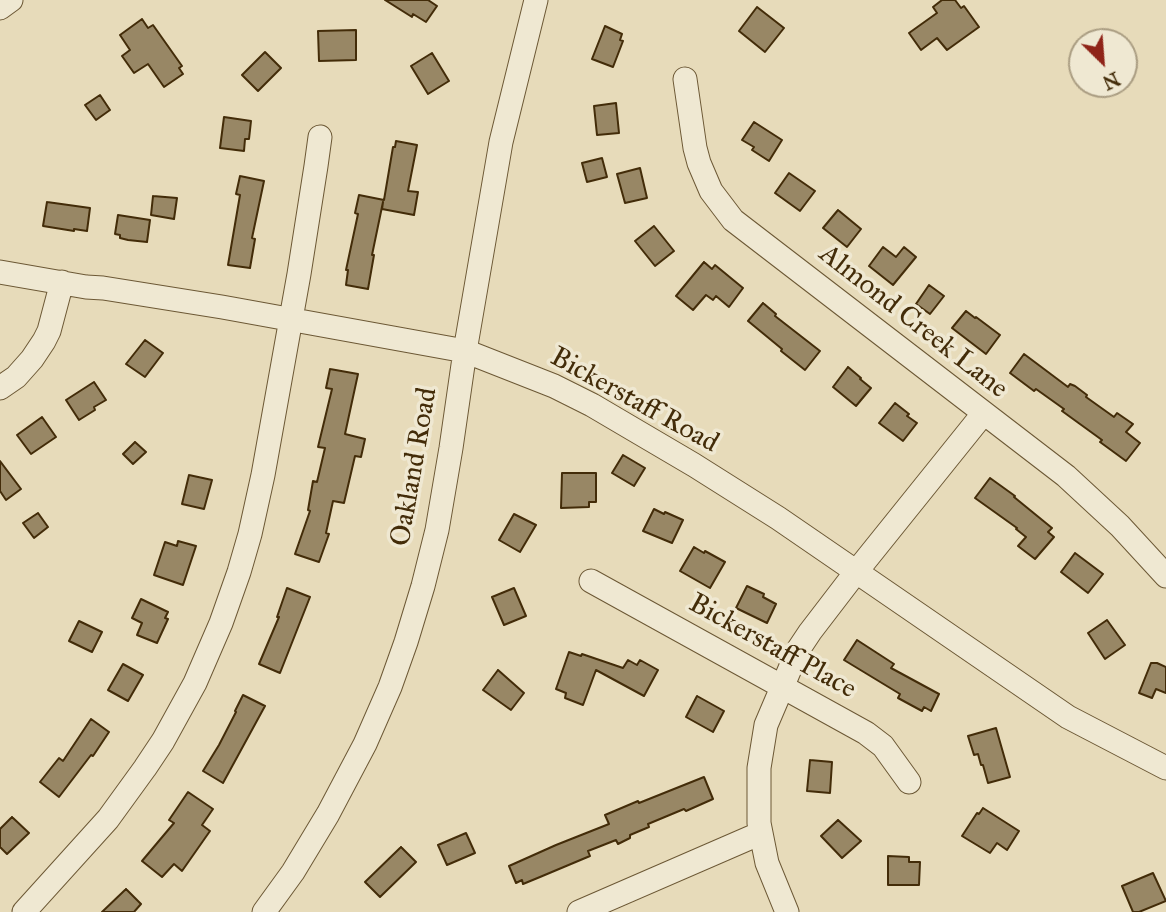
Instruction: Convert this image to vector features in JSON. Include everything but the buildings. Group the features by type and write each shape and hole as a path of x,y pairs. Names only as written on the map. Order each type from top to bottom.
{"street":[{"path":"0,8 11,0"},
{"name":"Oakland Road","path":"264,912 293,872 328,814 365,744 390,687 423,586 437,530 501,142 536,0"},
{"name":"Almond Creek Lane","path":"685,79 699,163 711,191 733,220 1066,477 1120,526 1166,576"},
{"path":"24,912 108,819 163,741 206,659 235,585 263,475 320,136"},
{"name":"Bickerstaff Road","path":"0,272 222,307 465,351 554,386 592,405 694,465 768,512 1068,717 1166,768"},
{"path":"0,388 16,377 44,341 62,282"},
{"path":"787,912 767,863 761,834 759,768 766,724 798,650 810,632 983,414"},
{"name":"Bickerstaff Place","path":"591,581 866,733 883,746 909,782"},
{"path":"579,912 761,834"}]}
